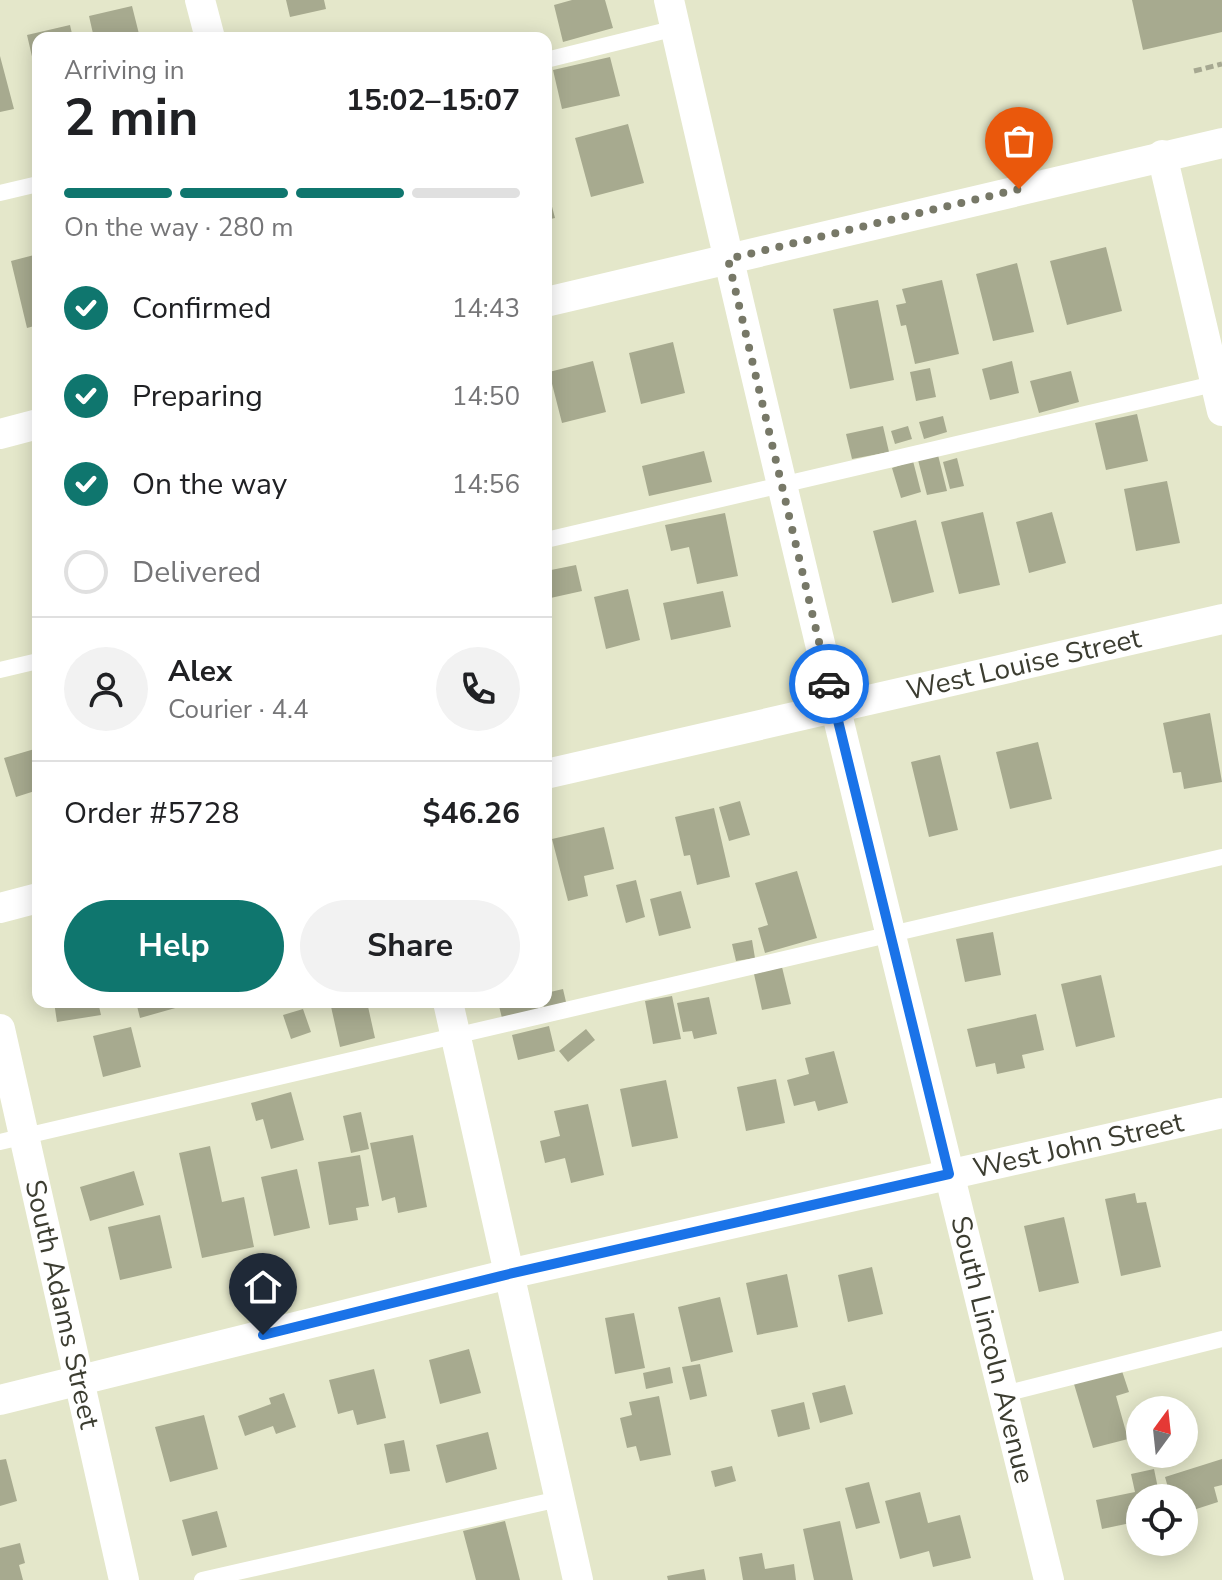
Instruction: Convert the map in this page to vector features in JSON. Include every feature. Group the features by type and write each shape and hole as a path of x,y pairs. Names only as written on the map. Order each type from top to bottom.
{"street":[{"path":"200,0 208,32"},
{"name":"South Lincoln Avenue","path":"673,14 835,708 1049,1580"},
{"path":"552,301 1222,143"},
{"path":"1162,155 1220,392"},
{"path":"0,434 32,426"},
{"name":"West Louise Street","path":"552,773 1222,619"},
{"path":"0,908 32,900"},
{"path":"449,1008 578,1580"},
{"name":"South Adams Street","path":"0,1029 12,1139 79,1380 124,1580"},
{"name":"West John Street","path":"0,1400 509,1274 1222,1113"}],"lane":[{"path":"552,58 673,14"},
{"path":"0,193 32,185"},
{"path":"552,539 1220,392"},
{"path":"0,670 32,662"},
{"path":"12,1139 1222,857"},
{"path":"1004,1394 1222,1339"},
{"path":"202,1580 559,1499"}],"path":[{"path":"1194,71 1222,64"}],"building":[{"path":"286,0 324,0 326,9 290,17"},
{"path":"572,0 605,0 613,28 563,42 554,5"},
{"path":"1132,0 1222,0 1222,32 1143,50"},
{"path":"132,6 138,32 93,32 89,16"},
{"path":"70,25 72,32 40,32"},
{"path":"32,34 32,56 27,35"},
{"path":"0,56 14,109 0,112"},
{"path":"610,57 620,96 562,109 553,70"},
{"path":"628,124 644,183 591,197 575,138"},
{"path":"1106,247 1122,311 1067,325 1050,261"},
{"path":"32,256 32,327 27,328 11,261"},
{"path":"1017,263 1034,332 993,341 976,274"},
{"path":"942,280 959,354 915,364 906,325 901,326 896,305 906,303 902,289"},
{"path":"878,300 894,380 850,389 833,309"},
{"path":"673,342 685,393 641,404 629,353"},
{"path":"593,361 606,412 562,423 552,371"},
{"path":"1012,361 1019,393 990,400 982,369"},
{"path":"930,368 936,397 916,401 910,372"},
{"path":"1071,371 1079,402 1039,413 1030,381"},
{"path":"1137,414 1148,461 1106,470 1095,423"},
{"path":"943,416 947,432 924,439 919,422"},
{"path":"883,426 889,452 852,459 846,434"},
{"path":"908,426 912,439 895,444 891,431"},
{"path":"704,451 712,482 649,496 642,466"},
{"path":"938,455 947,491 927,495 918,460"},
{"path":"957,458 964,486 950,489 943,462"},
{"path":"913,461 921,492 901,498 892,468"},
{"path":"1167,481 1180,543 1136,551 1124,489"},
{"path":"983,512 1000,585 959,594 941,522"},
{"path":"1052,512 1066,563 1029,573 1016,522"},
{"path":"725,513 738,576 697,584 689,547 671,551 665,525"},
{"path":"916,520 934,592 892,603 873,531"},
{"path":"576,565 582,591 552,598 552,570"},
{"path":"628,589 640,640 606,649 594,597"},
{"path":"723,591 731,627 671,640 663,603"},
{"path":"1210,713 1222,782 1184,789 1181,772 1173,773 1163,723"},
{"path":"1038,742 1052,799 1010,809 996,752"},
{"path":"32,750 32,792 16,797 4,758"},
{"path":"940,755 958,830 929,837 911,762"},
{"path":"740,801 750,835 729,841 719,807"},
{"path":"714,808 730,877 697,885 690,855 684,856 675,817"},
{"path":"604,827 614,869 584,876 588,896 568,901 552,839"},
{"path":"797,871 817,938 765,953 758,928 768,925 755,883"},
{"path":"636,880 645,917 626,923 616,885"},
{"path":"681,891 691,928 659,936 650,899"},
{"path":"993,932 1001,975 965,982 956,939"},
{"path":"752,940 755,958 736,961 732,944"},
{"path":"782,967 791,1004 762,1010 754,974"},
{"path":"1101,975 1115,1037 1076,1047 1061,984"},
{"path":"563,989 566,1002 552,1006 552,992"},
{"path":"672,996 681,1039 653,1044 645,1001"},
{"path":"709,997 717,1034 694,1039 692,1031 683,1032 677,1003"},
{"path":"55,1008 99,1008 101,1015 57,1022"},
{"path":"138,1008 175,1008 140,1018"},
{"path":"331,1008 368,1008 375,1038 340,1047"},
{"path":"500,1008 539,1010 502,1018"},
{"path":"303,1009 311,1032 291,1039 283,1015"},
{"path":"1036,1014 1044,1050 1022,1055 1025,1068 997,1074 995,1063 976,1067 967,1029"},
{"path":"549,1026 555,1051 518,1060 512,1035"},
{"path":"131,1027 141,1067 103,1077 93,1036"},
{"path":"586,1029 595,1040 568,1062 559,1051"},
{"path":"834,1051 848,1103 818,1111 815,1101 794,1106 787,1080 809,1074 805,1058"},
{"path":"776,1079 785,1123 746,1131 737,1087"},
{"path":"666,1080 678,1138 632,1147 620,1089"},
{"path":"291,1092 304,1140 271,1149 263,1119 256,1121 251,1103"},
{"path":"588,1104 604,1175 571,1183 565,1158 545,1163 540,1141 560,1136 554,1111"},
{"path":"361,1112 369,1149 351,1153 343,1116"},
{"path":"413,1135 427,1207 398,1213 395,1197 382,1201 370,1143"},
{"path":"210,1146 222,1202 244,1197 254,1247 202,1258 179,1153"},
{"path":"360,1155 369,1206 356,1208 358,1220 329,1225 318,1162"},
{"path":"297,1169 310,1228 274,1236 261,1177"},
{"path":"134,1171 144,1205 90,1221 80,1187"},
{"path":"1135,1193 1137,1203 1146,1202 1161,1267 1121,1276 1105,1199"},
{"path":"160,1215 172,1268 120,1280 108,1227"},
{"path":"1064,1217 1079,1283 1039,1292 1024,1226"},
{"path":"872,1267 883,1314 848,1322 838,1275"},
{"path":"787,1274 798,1327 757,1335 746,1283"},
{"path":"720,1297 733,1352 691,1362 678,1307"},
{"path":"634,1313 645,1368 615,1374 605,1318"},
{"path":"469,1349 481,1393 440,1404 429,1360"},
{"path":"700,1364 707,1396 690,1400 682,1367"},
{"path":"670,1367 673,1383 646,1389 643,1373"},
{"path":"374,1369 386,1418 357,1425 353,1410 338,1414 329,1380"},
{"path":"1122,1371 1129,1392 1116,1396 1126,1440 1093,1448 1074,1384"},
{"path":"845,1385 853,1414 820,1423 812,1393"},
{"path":"284,1393 296,1427 276,1434 273,1426 245,1436 238,1416 271,1404 269,1398"},
{"path":"659,1396 671,1455 640,1461 636,1446 627,1448 620,1418 632,1415 629,1402"},
{"path":"804,1402 810,1429 778,1437 771,1410"},
{"path":"204,1415 218,1469 170,1482 155,1427"},
{"path":"488,1432 497,1469 446,1483 436,1445"},
{"path":"404,1440 410,1471 390,1474 384,1444"},
{"path":"6,1459 17,1501 0,1506 0,1460"},
{"path":"1222,1459 1222,1485 1214,1487 1218,1502 1198,1508 1198,1484 1167,1484 1165,1477"},
{"path":"732,1466 736,1481 715,1487 711,1471"},
{"path":"1154,1469 1157,1484 1133,1484 1131,1474"},
{"path":"869,1482 880,1523 856,1529 845,1488"},
{"path":"920,1492 928,1523 960,1515 971,1558 933,1567 929,1551 900,1559 885,1501"},
{"path":"1126,1494 1126,1524 1102,1529 1096,1500"},
{"path":"217,1511 227,1547 192,1556 182,1520"},
{"path":"505,1521 520,1580 476,1580 463,1531"},
{"path":"840,1521 853,1580 814,1580 803,1529"},
{"path":"20,1543 25,1563 19,1565 23,1580 0,1580 0,1548"},
{"path":"762,1553 765,1569 794,1564 796,1580 743,1580 739,1557"},
{"path":"704,1569 706,1580 668,1580 667,1576"}],"way so far":[{"path":"829,684 728,259 1019,189"}],"route":[{"path":"263,1335 509,1274 949,1174 829,684"}]}
